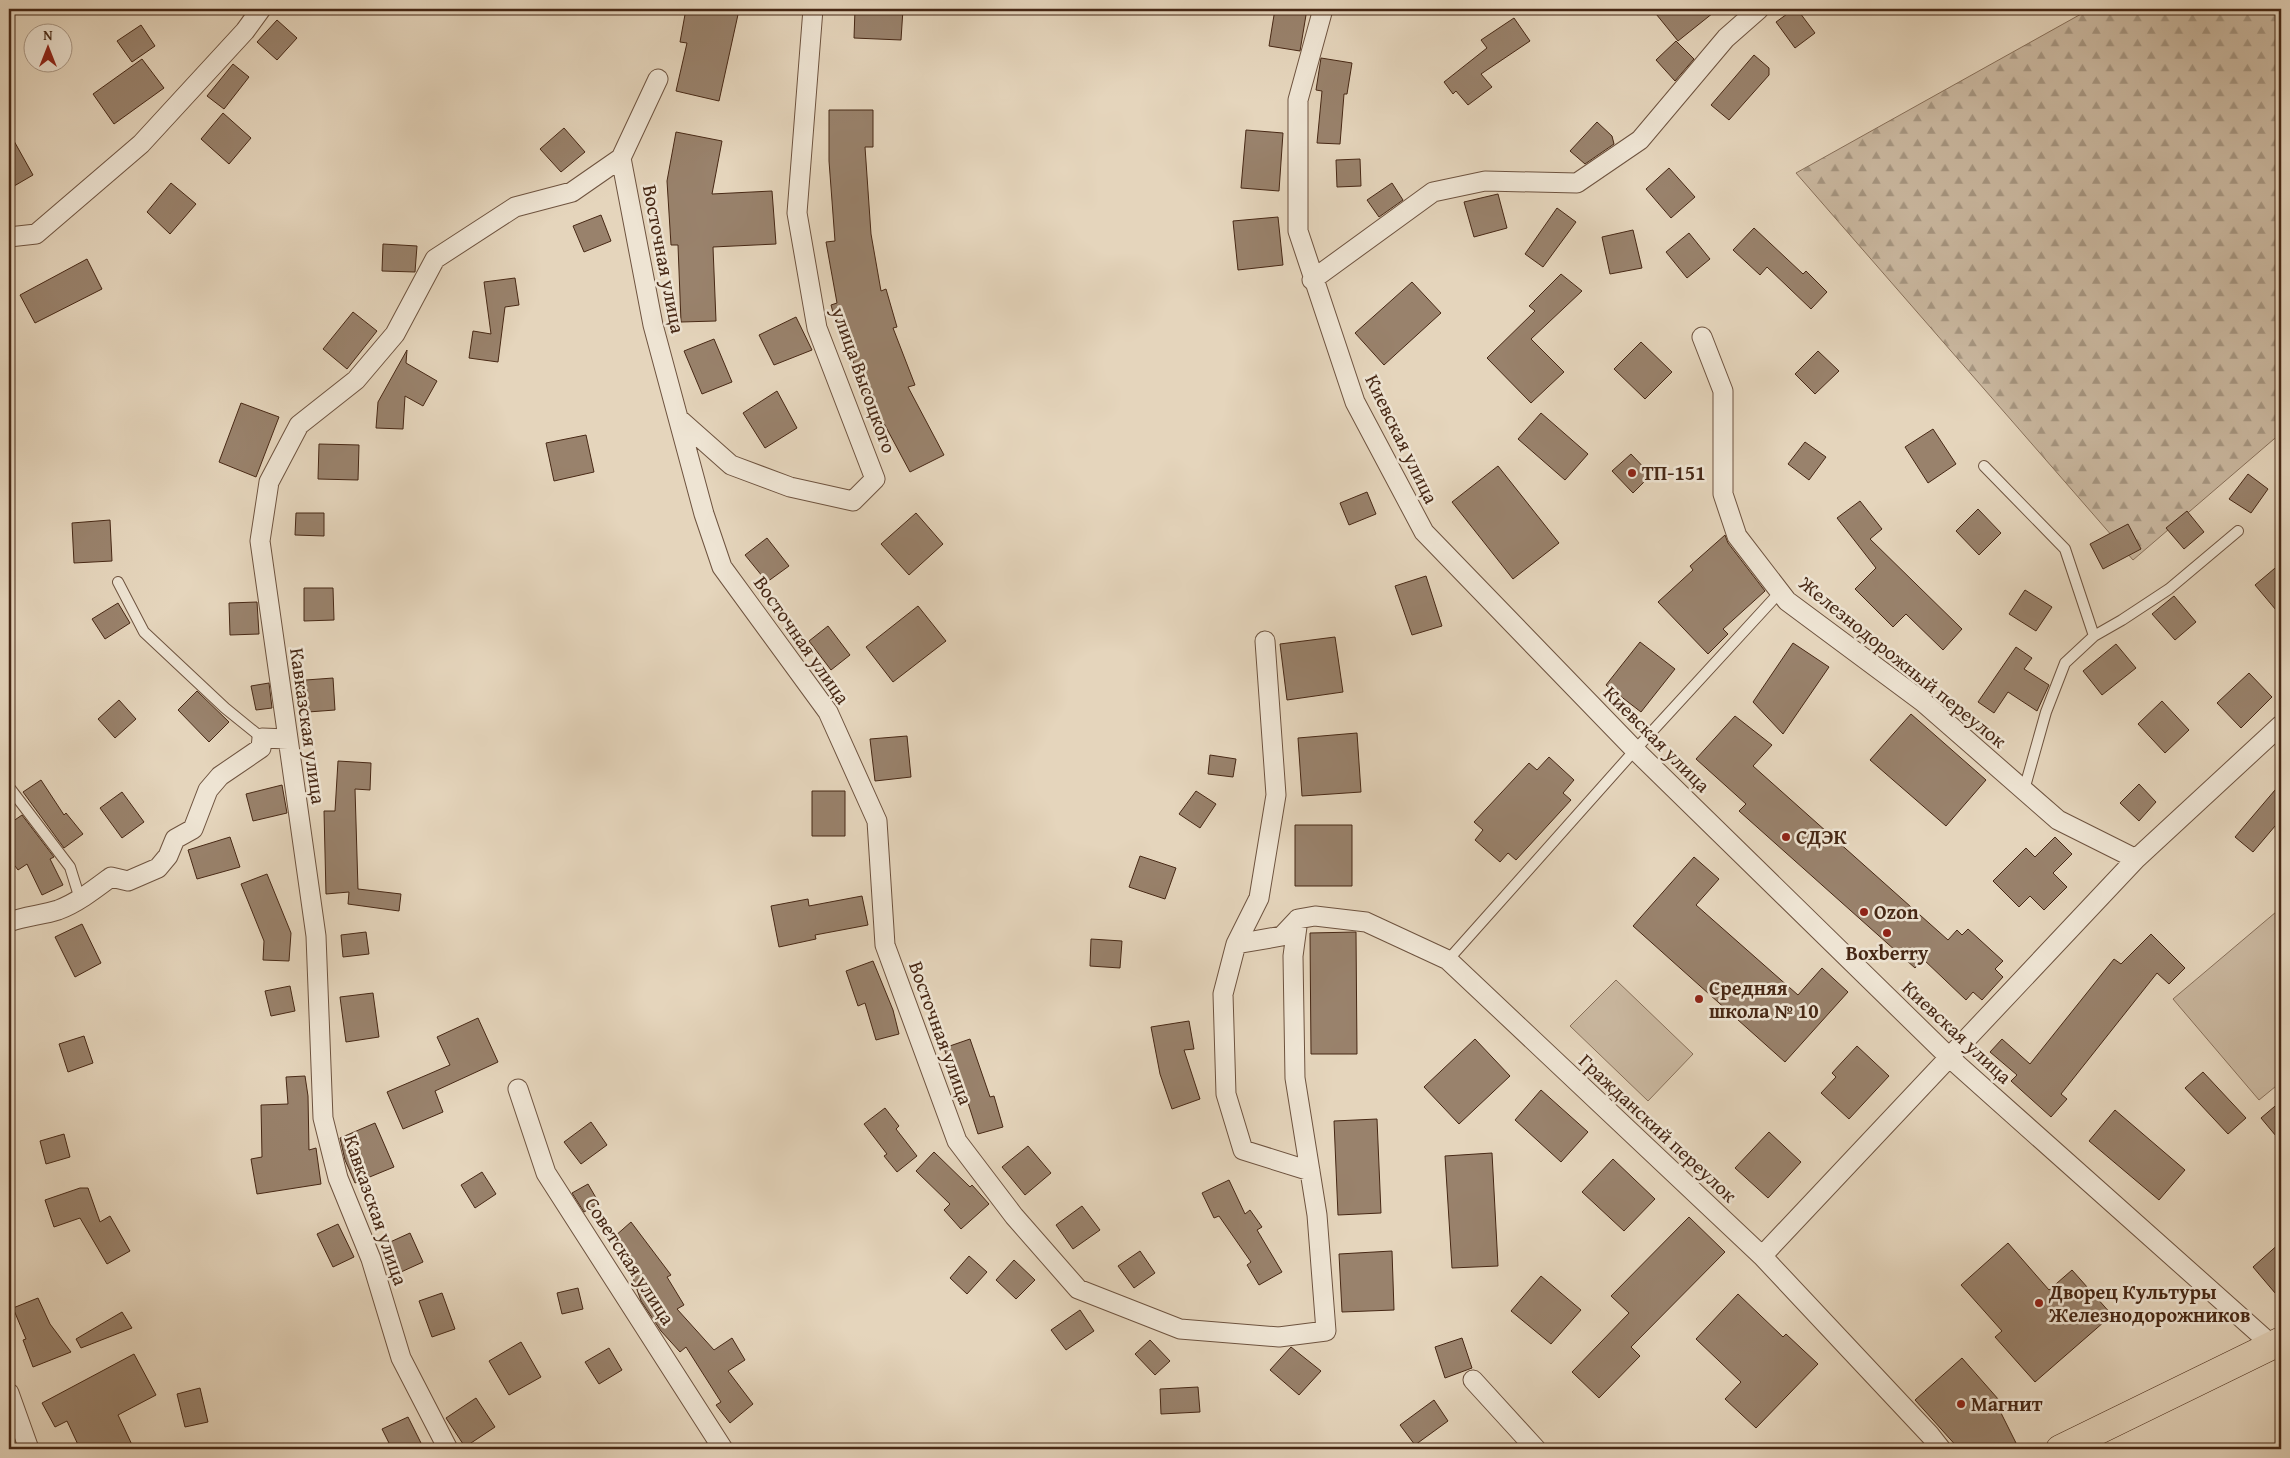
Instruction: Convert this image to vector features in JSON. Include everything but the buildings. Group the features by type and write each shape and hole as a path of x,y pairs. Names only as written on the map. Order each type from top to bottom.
{"main road":[{"path":"2060,1449 2277,1343"}],"street":[{"path":"9,236 36,234 141,144 245,31 261,9"},
{"name":"улица Высоцкого","path":"678,418 731,465 790,488 853,501 875,479 817,328 797,213 813,9"},
{"name":"Киевская улица","path":"1323,9 1298,100 1298,232 1312,280 1355,402 1424,532 1635,750 1950,1058 2277,1343"},
{"path":"1312,280 1433,192 1485,181 1578,183 1640,140 1726,38 1759,9"},
{"path":"621,158 658,79"},
{"name":"Восточная улица","path":"621,158 653,325 704,514 722,568 828,712 877,821 885,945 957,1141 1014,1216 1078,1288 1180,1330 1279,1337 1326,1331 1317,1215 1310,1171"},
{"name":"Кавказская улица","path":"448,1449 401,1358 371,1259 338,1178 323,1118 316,936 260,541 269,482 299,425 356,380 394,334 434,259 515,208 572,192 621,158"},
{"name":"Железнодорожный переулок","path":"1702,337 1723,391 1723,494 1737,536 1787,601 1923,702 2058,820 2136,860"},
{"path":"1265,641 1276,795 1259,898 1236,944 1223,994 1226,1094 1243,1150 1310,1171 1295,1078 1293,956 1298,919"},
{"path":"1762,1256 2136,860 2281,725"},
{"path":"9,922 26,915 58,910 111,877 128,881 158,868 168,856 175,839 192,829 208,790 220,776 261,748 262,738 288,739"},
{"name":"Гражданский переулок","path":"1298,919 1315,916 1366,922 1448,960 1762,1256 1930,1434 1941,1449"},
{"path":"1236,944 1282,936 1298,919"},
{"name":"Советская улица","path":"518,1089 546,1173 723,1449"},
{"path":"1473,1380 1536,1449"},
{"path":"9,1392 29,1449"}],"lane":[{"path":"1984,466 2065,549 2094,636"},
{"path":"2024,790 2046,712 2065,663 2094,636 2170,589 2238,531"},
{"path":"118,582 144,632 225,708 262,738"},
{"path":"1448,960 1635,750 1780,592"},
{"path":"9,787 70,867 80,898"}],"green space":[{"path":"2090,9 2281,9 2281,433 2133,560 1796,173"},
{"path":"2276,912 2281,918 2281,1082 2259,1100 2173,999"},
{"path":"1616,980 1693,1054 1648,1101 1570,1026"}],"place":[{"name":"ТП-151","path":"1632,473"},
{"name":"СДЭК","path":"1786,837"},
{"name":"Ozon","path":"1864,912"},
{"name":"Boxberry","path":"1887,933"},
{"name":"Средняя школа № 10","path":"1699,999"},
{"name":"Дворец Культуры Железнодорожников","path":"2039,1303"},
{"name":"Магнит","path":"1961,1404"}]}
